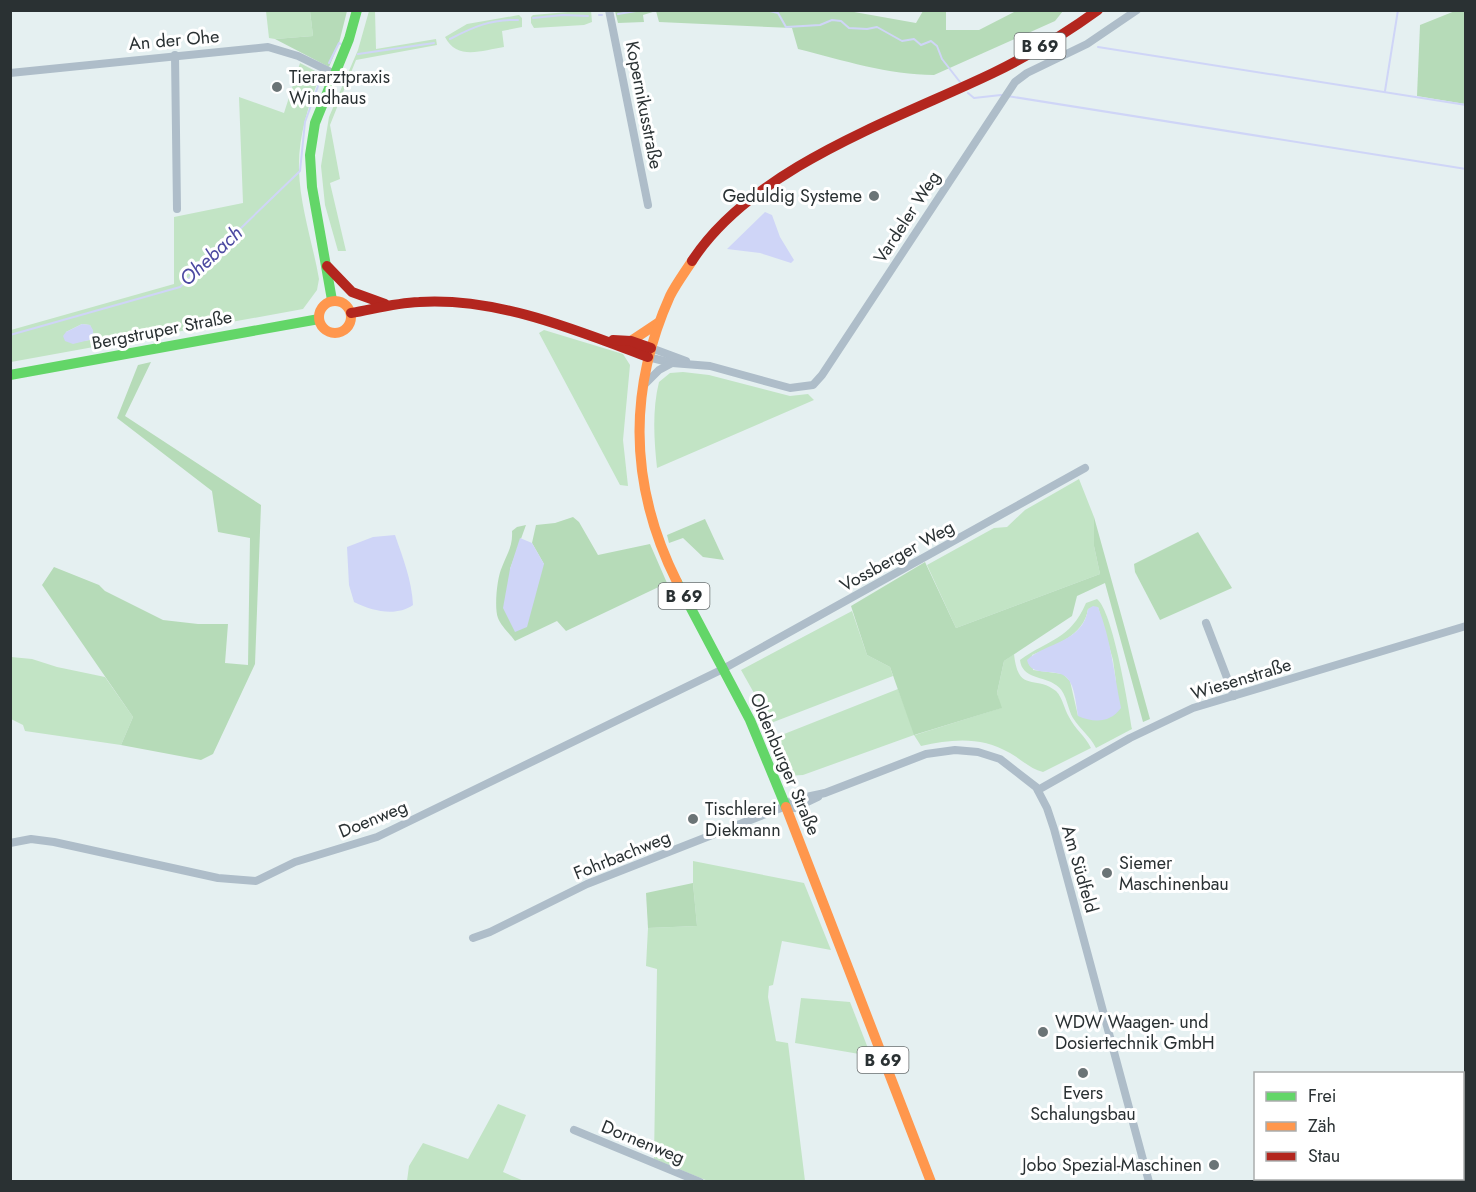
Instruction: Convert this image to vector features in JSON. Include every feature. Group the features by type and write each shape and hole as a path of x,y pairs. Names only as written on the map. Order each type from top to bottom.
{"main road":[{"path":"332,300 312,188 311,147 314,125 350,42 357,10"},
{"name":"B 69","path":"649,352 657,323 679,278 705,242 732,214 767,186 796,167 849,139 981,79 1017,60 1098,10"},
{"path":"326,265 350,292 360,298 388,305"},
{"path":"332,300 342,302 351,313 347,328 338,333 324,328 319,320 320,309 332,300"},
{"path":"351,313 388,305 427,303 483,306 509,311 649,352"},
{"name":"Bergstruper Straße","path":"10,375 319,320"},
{"name":"B 69","path":"631,341 657,323"},
{"path":"607,340 631,341 649,352"},
{"name":"Oldenburger Straße","path":"649,352 643,386 639,447 641,470 651,515 668,563 752,725 786,806 931,1182"}],"street":[{"name":"Kopernikusstraße","path":"609,10 648,206"},
{"name":"Vardeler Weg","path":"649,352 790,388 813,385 822,375 1015,82 1027,73 1087,44 1137,10"},
{"name":"An der Ohe","path":"10,73 268,47 298,56 335,74"},
{"path":"176,55 177,209"},
{"name":"Vardeler Weg","path":"649,352 672,363 695,364"},
{"path":"643,386 659,370 672,363"},
{"name":"Vossberger Weg","path":"723,669 1085,468"},
{"path":"1206,623 1234,696"},
{"name":"Wiesenstraße","path":"1038,790 1154,726 1193,708 1466,626"},
{"name":"Doenweg","path":"10,843 31,839 54,842 218,878 256,881 295,862 377,837 723,669"},
{"name":"Am Südfeld","path":"786,806 792,800 825,793 926,754 955,750 978,752 1000,759 1038,790 1047,808 1057,840 1149,1182"},
{"name":"Fohrbachweg","path":"473,938 490,932 587,884 786,806"},
{"name":"Dornenweg","path":"574,1130 700,1182"}],"green space":[{"path":"591,10 592,22 584,25 534,28 531,23 533,15"},
{"path":"843,10 916,23 923,11 946,11 946,30 979,30 1016,11 1063,11 1055,21 934,75 883,70 798,49 792,28 659,22 656,11 643,15 644,22 618,23 615,11"},
{"path":"266,11 310,11 313,36 269,38"},
{"path":"310,11 347,11 339,43 329,67 275,39 313,36"},
{"path":"369,11 375,11 376,49 436,39 437,45 356,60 330,125 340,179 330,183 346,251 338,251 325,205 321,166 329,117 358,50"},
{"path":"1455,11 1465,11 1465,104 1417,96 1420,25"},
{"path":"519,15 522,18 522,27 502,31 504,47 463,52 450,44 445,37 467,24"},
{"path":"300,63 319,73 305,122 299,158 302,198 319,279 317,290 303,309 11,362 11,330 174,284 174,217 243,203 239,97 284,113","holes":["82,324 90,325 94,335 90,340 76,342 66,332"]},
{"path":"544,330 623,354 630,365 623,440 628,486 620,485 539,333"},
{"path":"151,362 125,416 261,505 255,664 213,754 201,760 121,745 133,717 42,585 54,567 99,585 105,591 163,620 198,624 228,624 225,663 248,665 250,538 218,532 212,491 117,418 138,365"},
{"path":"670,373 709,375 790,396 808,394 814,400 657,468 654,414 659,382"},
{"path":"1079,479 1094,517 1094,546 1100,574 956,628 927,565 994,528 1007,527 1025,510"},
{"path":"573,517 579,522 598,555 650,544 667,583 566,631 557,621 515,641 499,621 496,607 500,572 511,546 512,531 526,525 510,569 544,564 532,543 536,525 555,523"},
{"path":"1094,517 1150,719 1143,722 1105,583 1077,596 1072,616 1004,661 997,693 1002,708 914,735 890,667 867,655 851,606 925,562 956,628 1100,574 1094,546"},
{"path":"705,519 724,560 703,557 683,538 669,543 667,535"},
{"path":"1198,532 1232,588 1160,620 1135,572 1134,564"},
{"path":"1097,599 1109,621 1132,729 1096,748 1073,718 1060,688 1029,674 1020,660 1066,632 1080,615 1086,603","holes":["1098,607 1113,660 1116,682 1078,716 1070,681 1063,674 1033,670 1032,655 1067,639 1081,626 1088,609"]},
{"path":"852,611 867,655 890,667 893,676 771,723 741,670"},
{"path":"1014,654 1019,674 1024,679 1049,686 1056,691 1071,721 1091,748 1043,772 1010,753 988,744 966,740 921,746 914,735 803,775 787,776 774,738 898,689 915,735 1001,708 997,693 1004,661"},
{"path":"11,657 32,659 105,677 133,717 121,745 25,731 23,725 11,719"},
{"path":"693,861 804,883 831,950 782,941 773,985 769,986 768,997 776,1041 788,1043 805,1181 708,1181 654,1159 657,969 646,966 648,928 697,926"},
{"path":"693,883 697,926 648,928 646,893"},
{"path":"801,998 850,1002 871,1056 795,1043"},
{"path":"498,1104 526,1115 503,1172 524,1181 407,1181 409,1166 423,1143 468,1159"}],"water":[{"path":"765,212 772,215 780,237 794,260 791,263 760,253 727,249"},
{"path":"82,324 90,325 93,330 93,339 73,344 65,341 63,336 66,332"},
{"path":"395,535 409,578 413,605 392,612 368,608 354,602 349,585 347,547 373,537"},
{"path":"520,538 532,543 544,564 527,627 515,632 503,608 510,569"},
{"path":"1093,606 1098,607 1106,632 1121,708 1112,717 1101,720 1090,720 1078,716 1074,691 1064,675 1034,669 1027,660 1072,635 1085,620 1088,609"}],"waterway":[{"path":"618,14 642,10"},
{"path":"766,10 778,13 786,27 820,25 832,20 841,21 849,28 877,27 902,41 914,39 921,45 931,41 937,46 942,59 960,82"},
{"path":"1385,91 1398,10"},
{"path":"533,18 563,15 588,16"},
{"path":"450,39 482,25 518,20"},
{"name":"Ohebach","path":"329,63 339,43 341,44"},
{"name":"Ohebach","path":"358,54 434,43"},
{"path":"1098,47 1466,105"},
{"name":"Ohebach","path":"10,335 180,287 300,171 305,122 321,78"},
{"path":"968,93 974,98 1001,95 1466,169"}],"traffic: fast":[{"path":"332,300 312,187 310,155 315,123 349,39 357,10"},
{"path":"10,375 319,319"},
{"path":"677,582 750,720 786,807"}],"traffic: slow":[{"path":"677,582 661,547 650,511 643,476 640,440 641,404 646,368 656,332 670,296 692,261"},
{"path":"335,301 346,306 351,317 346,328 335,333 324,328 319,317 324,306 335,301"},
{"path":"631,341 658,323"},
{"path":"786,807 931,1182"}],"traffic: jam":[{"path":"692,261 718,228 751,199 788,173 871,128 1007,66 1060,36 1098,10"},
{"path":"327,266 352,292 385,304"},
{"path":"351,313 419,302 478,305 507,310 564,326 648,357"},
{"path":"613,340 631,341 651,348"}],"place":[{"name":"Tierarztpraxis Windhaus","path":"277,87"},
{"name":"Geduldig Systeme","path":"874,196"},
{"name":"Tischlerei Diekmann","path":"693,819"},
{"name":"Siemer Maschinenbau","path":"1107,873"},
{"name":"WDW Waagen- und Dosiertechnik GmbH","path":"1043,1032"},
{"name":"Evers Schalungsbau","path":"1083,1073"},
{"name":"Jobo Spezial-Maschinen","path":"1214,1165"}]}
